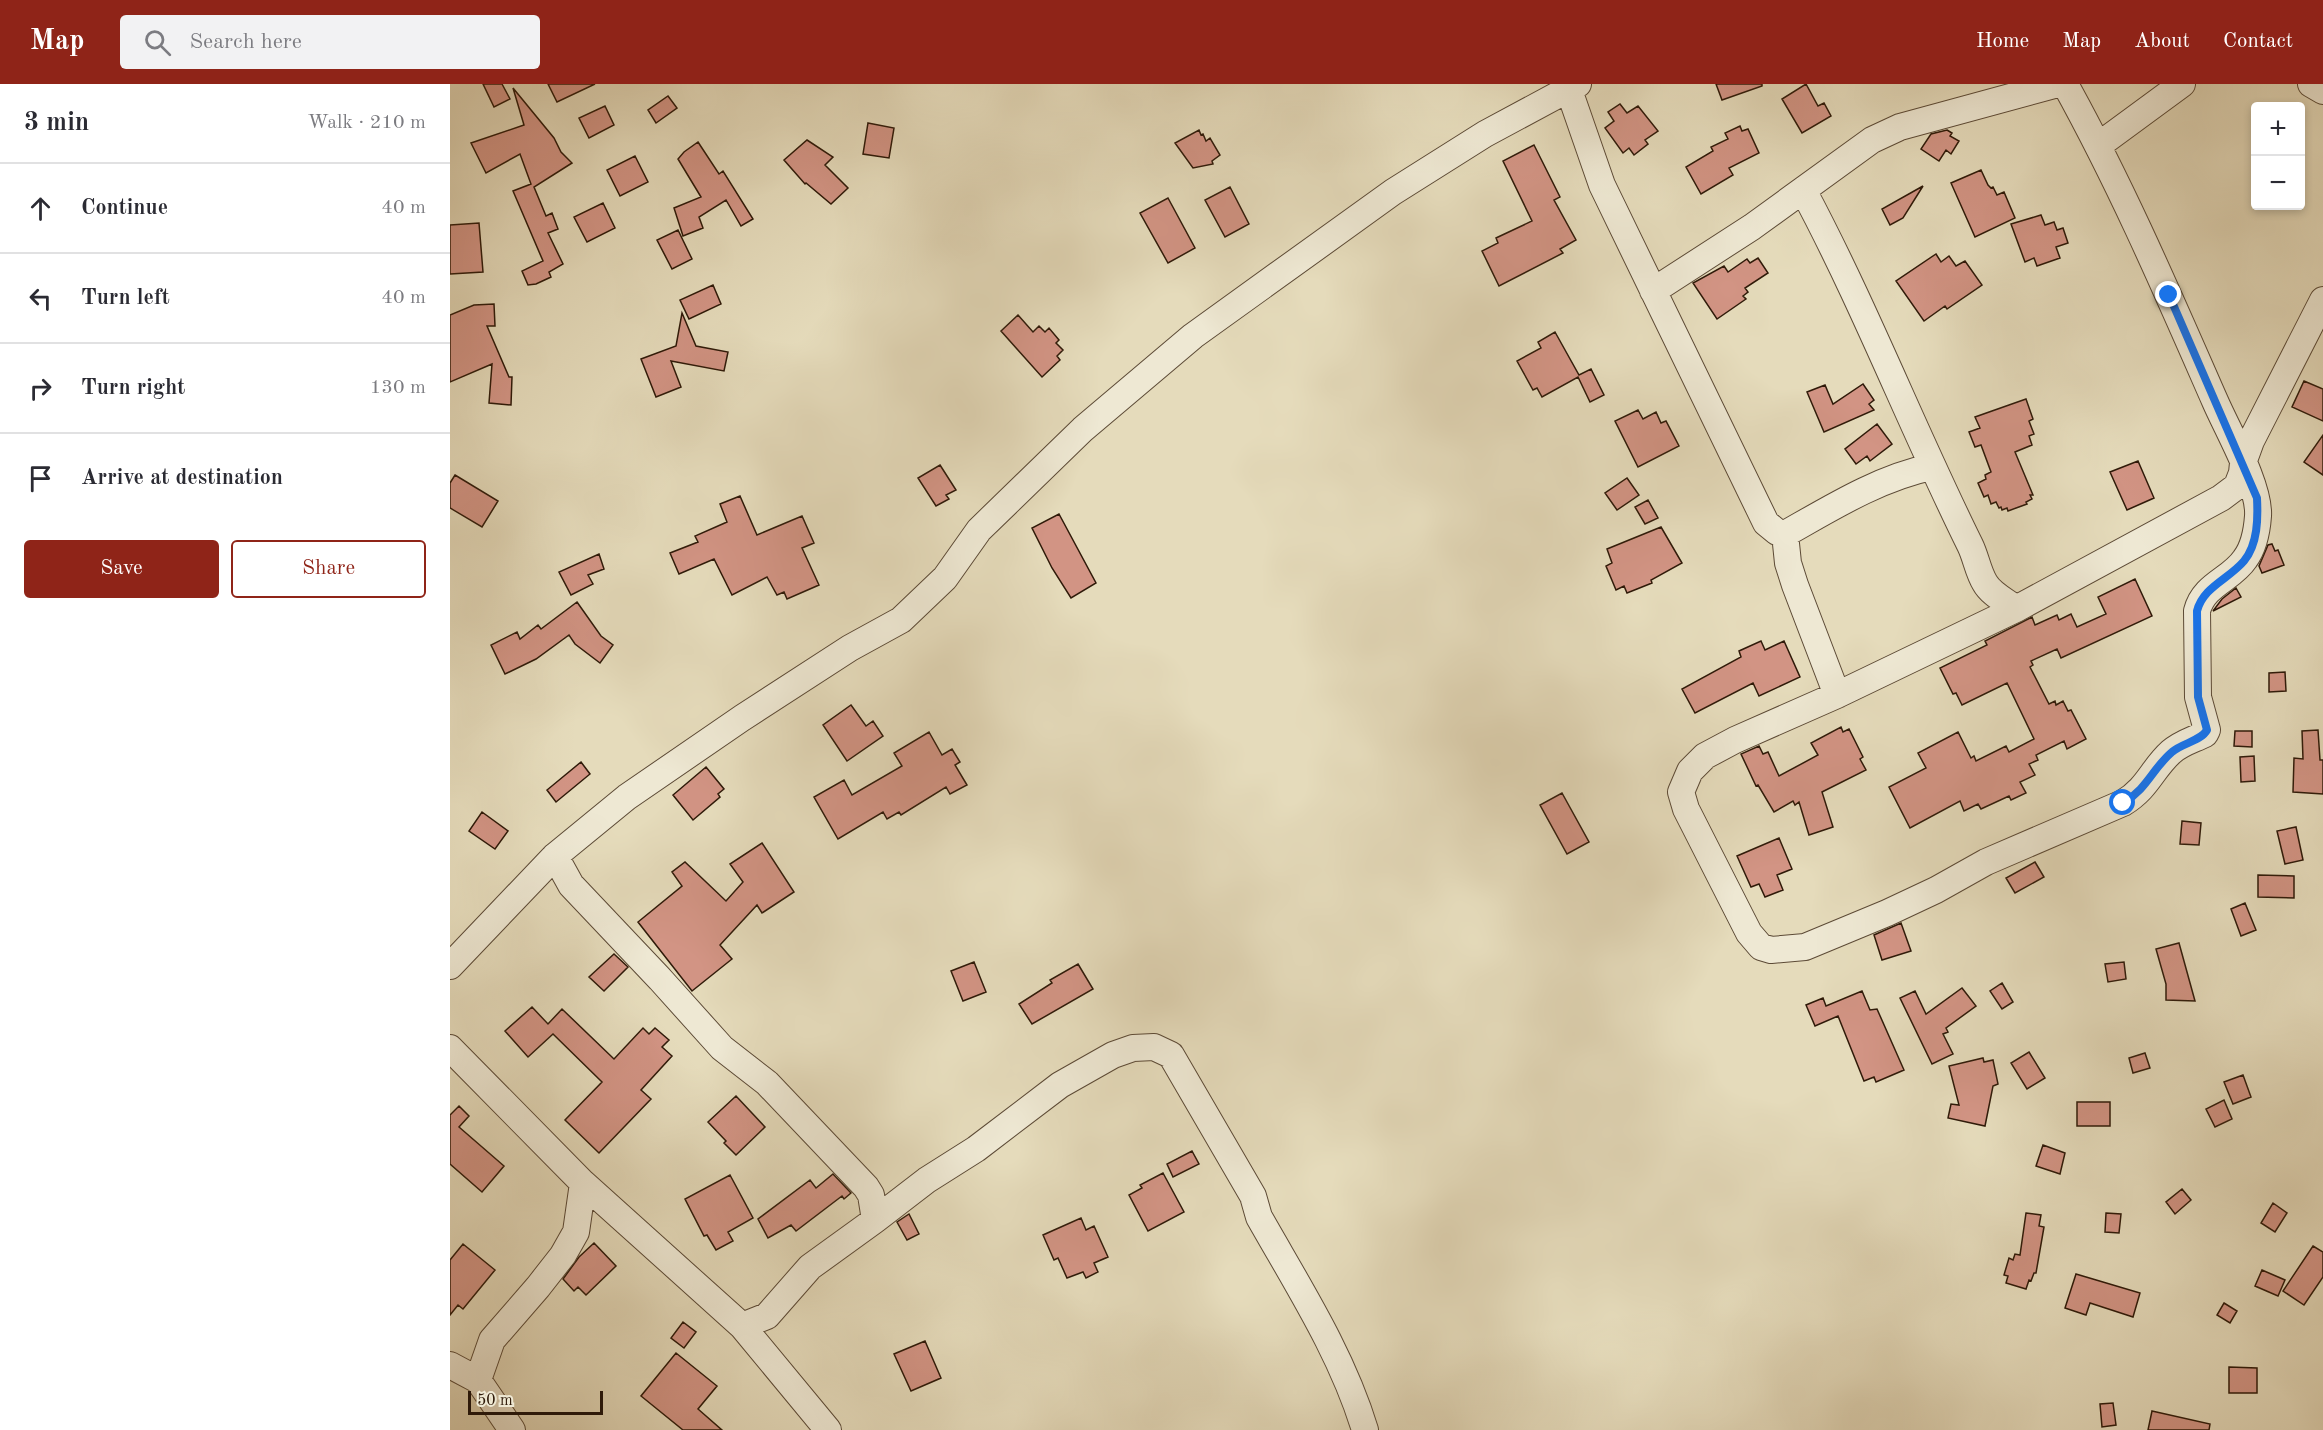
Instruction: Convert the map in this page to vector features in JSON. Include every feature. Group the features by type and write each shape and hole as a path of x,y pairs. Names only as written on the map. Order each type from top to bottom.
{"street":[{"path":"1653,291 1803,190 1872,140 1900,127 2058,84"},
{"path":"2065,84 2099,146 2169,295 2242,463 2257,498 2258,516 2253,544 2244,561 2200,599 2197,611 2199,662 2197,687 2207,724 2205,734 2181,744 2170,753 2138,794 2123,803 1986,862 1936,890 1877,918 1805,947 1772,950 1761,946 1749,933 1686,809 1681,792 1690,771 1705,756 1734,740 1837,695 2016,609 2221,498 2237,486 2242,473 2242,463 2251,441 2323,300"},
{"path":"2099,146 2182,84"},
{"path":"2311,84 2323,91"},
{"path":"450,966 555,856 627,797 850,648 901,620 945,578 980,530 1083,429 1193,336 1393,192 1485,134 1574,87 1602,185 1766,524 1777,532 1785,534 1880,483 1909,471 1931,467"},
{"path":"1803,190 1862,308 1931,467 1971,547 1983,581 1989,590 2016,609"},
{"path":"1785,534 1788,563 1795,585 1837,695"},
{"path":"555,856 571,885 722,1048 767,1083 866,1187 871,1195 875,1220"},
{"path":"742,1326 767,1316 810,1267 927,1180 976,1149 1060,1085 1113,1055 1133,1048 1154,1047 1171,1054 1253,1196 1260,1217 1327,1337 1357,1402 1365,1430"},
{"path":"450,1048 583,1183 742,1326 828,1430"},
{"path":"478,1380 492,1340 563,1255 576,1232 583,1183"},
{"path":"450,1365 478,1380 512,1430"}],"building":[{"path":"483,84 502,84 510,99 494,107"},
{"path":"548,84 595,84 557,102"},
{"path":"1716,84 1762,84 1762,86 1722,100"},
{"path":"1806,84 1818,106 1824,103 1831,116 1802,133 1782,99"},
{"path":"513,88 554,138 561,152 572,163 534,187 546,216 552,213 558,229 548,233 563,264 549,272 551,277 528,285 522,271 543,261 513,191 531,184 520,154 486,173 471,143 524,125"},
{"path":"668,96 677,108 656,123 648,110"},
{"path":"1620,104 1627,113 1638,106 1658,131 1645,140 1648,144 1634,155 1629,148 1623,153 1605,128 1614,121 1608,112"},
{"path":"605,106 614,125 589,138 579,118"},
{"path":"868,123 894,128 889,158 863,154"},
{"path":"1740,126 1742,131 1748,129 1759,153 1729,168 1733,175 1701,194 1686,167 1713,151 1711,147 1728,139 1725,133"},
{"path":"1199,130 1206,141 1210,138 1220,155 1212,161 1213,164 1193,168 1175,143"},
{"path":"1947,130 1952,133 1950,136 1959,141 1951,154 1946,150 1939,161 1921,149 1931,134"},
{"path":"807,140 833,157 825,165 848,188 831,204 805,184 784,160"},
{"path":"698,142 719,174 723,171 753,219 741,226 726,200 699,217 703,228 683,236 674,208 701,197 678,159"},
{"path":"1534,145 1560,197 1554,200 1576,240 1560,249 1563,253 1499,286 1482,251 1498,243 1496,238 1532,221 1503,161"},
{"path":"635,156 648,182 620,196 607,170"},
{"path":"1981,170 1988,185 1993,187 1997,195 2004,192 2015,218 1975,237 1951,183"},
{"path":"1923,186 1903,218 1890,225 1882,209"},
{"path":"1230,187 1249,224 1225,237 1205,200"},
{"path":"1168,198 1195,248 1168,263 1140,213"},
{"path":"603,203 615,228 587,242 574,217"},
{"path":"2041,215 2045,225 2054,222 2057,230 2063,228 2068,243 2056,247 2060,258 2037,266 2034,258 2025,262 2011,224"},
{"path":"479,223 483,272 450,274 450,225"},
{"path":"678,230 692,259 672,269 657,240"},
{"path":"1936,254 1941,262 1949,256 1956,266 1965,261 1982,285 1947,309 1945,306 1924,321 1896,281"},
{"path":"1758,258 1768,273 1745,288 1748,292 1743,296 1746,299 1717,319 1693,283 1724,266 1728,272 1747,259 1750,263"},
{"path":"713,285 721,304 689,319 680,300"},
{"path":"494,304 495,326 487,326 509,377 512,377 511,405 489,403 492,364 450,382 450,315 474,305"},
{"path":"682,313 696,346 728,352 724,371 671,361 681,387 656,397 641,359 676,346"},
{"path":"1018,315 1033,332 1039,326 1045,332 1049,328 1059,340 1056,343 1063,350 1057,356 1060,360 1042,377 1001,331"},
{"path":"1555,332 1579,375 1591,369 1604,395 1590,402 1578,377 1542,397 1537,388 1533,390 1517,361 1541,348 1538,342"},
{"path":"2304,381 2323,389 2323,421 2292,407"},
{"path":"1863,384 1874,400 1869,404 1874,410 1824,432 1807,392 1825,385 1833,404"},
{"path":"2026,399 2033,419 2029,421 2034,434 2029,436 2032,445 2015,452 2033,495 2030,495 2032,499 2026,502 2027,504 2008,511 2007,508 2002,510 1996,502 1991,504 1988,495 1984,497 1978,483 1986,479 1985,475 1991,472 1981,445 1975,447 1969,432 1980,428 1975,417"},
{"path":"1638,410 1643,419 1656,412 1661,423 1666,421 1679,446 1638,467 1615,421"},
{"path":"1877,424 1892,444 1870,461 1867,456 1856,464 1845,449"},
{"path":"2323,435 2323,475 2304,462"},
{"path":"2138,461 2154,498 2127,510 2110,472"},
{"path":"940,465 956,490 946,495 949,499 936,506 918,478"},
{"path":"455,475 498,501 482,527 450,508 450,483"},
{"path":"1627,478 1639,495 1617,510 1605,493"},
{"path":"740,496 757,535 802,516 814,543 802,548 819,585 787,599 784,592 777,595 767,577 732,595 714,559 679,574 670,553 698,542 695,536 727,522 720,504"},
{"path":"1648,500 1658,518 1645,524 1635,507"},
{"path":"1059,514 1096,583 1071,598 1052,568 1032,528"},
{"path":"1661,527 1682,563 1651,580 1652,583 1627,593 1624,586 1616,590 1606,566 1612,563 1607,549"},
{"path":"2272,544 2275,551 2278,550 2284,565 2262,573 2259,566 2268,545"},
{"path":"599,554 604,569 588,575 593,584 571,595 559,572"},
{"path":"2135,579 2152,616 2061,658 2057,649 2031,661 2033,665 2030,667 2049,704 2055,701 2056,705 2063,701 2068,711 2071,710 2086,739 2067,749 2064,741 2036,755 2038,760 2029,764 2035,775 2020,782 2026,793 2011,800 2009,796 1981,809 1978,804 1964,811 1960,801 1910,828 1889,787 1926,768 1918,753 1958,732 1971,758 1974,756 1976,761 2006,746 2009,752 2034,739 2007,683 1962,705 1956,693 1953,694 1940,668 1987,645 1985,641 2032,617 2035,625 2057,615 2059,620 2071,614 2077,627 2106,614 2098,597"},
{"path":"2236,588 2241,597 2213,611 2222,599"},
{"path":"577,602 601,636 613,645 600,663 575,644 569,635 536,659 505,674 491,645 517,632 520,639 538,625 541,629"},
{"path":"1761,641 1765,650 1784,641 1800,677 1759,696 1753,683 1695,713 1682,689 1741,657 1739,651"},
{"path":"2285,672 2286,691 2269,692 2269,673"},
{"path":"851,705 866,726 873,721 883,736 847,761 823,725"},
{"path":"1841,727 1843,732 1849,729 1863,757 1860,759 1866,770 1822,792 1833,827 1809,835 1799,802 1795,805 1793,801 1774,812 1758,785 1756,786 1741,754 1759,746 1763,754 1768,752 1779,776 1818,755 1811,743"},
{"path":"2318,730 2320,760 2323,760 2323,794 2293,792 2294,758 2303,759 2302,731"},
{"path":"2235,731 2252,731 2252,747 2234,746"},
{"path":"929,732 942,755 952,749 960,762 955,765 967,785 950,794 946,787 901,815 899,812 887,819 883,812 838,839 814,797 844,780 852,795 902,766 894,753"},
{"path":"2254,756 2255,781 2241,782 2240,757"},
{"path":"581,762 590,774 556,802 547,790"},
{"path":"706,767 724,789 718,794 720,797 693,820 673,795"},
{"path":"1562,793 1589,842 1567,854 1540,805"},
{"path":"482,812 508,831 495,849 469,831"},
{"path":"2182,821 2201,823 2199,845 2180,844"},
{"path":"2296,827 2303,860 2285,864 2277,831"},
{"path":"1779,838 1792,869 1777,875 1783,890 1765,897 1759,884 1751,887 1737,856"},
{"path":"762,843 794,892 762,913 757,905 720,945 732,959 692,991 638,922 682,886 672,872 685,862 726,901 743,882 730,864"},
{"path":"2035,862 2044,877 2015,893 2006,878"},
{"path":"2258,875 2294,876 2294,898 2258,897"},
{"path":"2245,903 2256,930 2241,936 2231,909"},
{"path":"1901,923 1911,951 1882,960 1874,935"},
{"path":"2179,943 2195,1001 2166,1000 2166,984 2156,949"},
{"path":"614,954 628,967 604,991 589,977"},
{"path":"974,962 986,992 963,1001 951,971"},
{"path":"2124,962 2126,979 2108,982 2105,964"},
{"path":"1078,964 1093,989 1032,1024 1019,1004 1052,983 1050,980"},
{"path":"2002,983 2013,1002 2002,1009 1990,991"},
{"path":"1962,988 1976,1006 1946,1028 1948,1032 1943,1034 1953,1054 1932,1064 1900,998 1915,991 1926,1014"},
{"path":"1862,991 1870,1010 1877,1009 1904,1070 1876,1082 1874,1077 1864,1081 1838,1016 1815,1026 1806,1005 1823,998 1826,1006"},
{"path":"532,1007 548,1024 562,1009 614,1059 643,1028 649,1034 655,1028 669,1040 662,1047 672,1056 641,1090 651,1099 599,1153 565,1120 602,1082 553,1034 528,1057 505,1031"},
{"path":"2029,1052 2045,1078 2027,1089 2011,1063"},
{"path":"2145,1053 2150,1068 2133,1073 2129,1058"},
{"path":"1983,1058 1984,1062 1993,1060 1998,1084 1993,1086 1985,1126 1948,1118 1951,1104 1959,1105 1949,1066"},
{"path":"2243,1075 2251,1097 2233,1104 2224,1082"},
{"path":"736,1096 765,1127 736,1155 708,1122"},
{"path":"2224,1100 2232,1119 2215,1127 2206,1109"},
{"path":"2077,1102 2110,1102 2110,1126 2077,1126"},
{"path":"459,1106 469,1116 459,1127 504,1166 482,1192 450,1164 450,1115"},
{"path":"2043,1145 2065,1153 2060,1174 2036,1166"},
{"path":"1192,1151 1199,1164 1173,1177 1167,1164"},
{"path":"1163,1173 1184,1212 1148,1231 1129,1195 1142,1188 1140,1185"},
{"path":"833,1174 851,1193 844,1199 842,1196 796,1231 791,1225 768,1238 758,1219 810,1180 816,1188"},
{"path":"730,1175 753,1218 728,1232 733,1241 716,1250 707,1235 704,1236 685,1199"},
{"path":"2182,1189 2191,1200 2175,1214 2166,1202"},
{"path":"2273,1203 2287,1213 2275,1232 2261,1223"},
{"path":"2026,1213 2041,1215 2039,1226 2044,1227 2036,1273 2031,1281 2029,1280 2026,1289 2006,1283 2008,1276 2004,1275 2009,1258 2013,1260 2015,1254 2020,1255"},
{"path":"2106,1213 2121,1214 2119,1233 2105,1232"},
{"path":"909,1214 919,1234 907,1240 897,1222"},
{"path":"1081,1218 1086,1230 1094,1226 1108,1257 1094,1263 1098,1272 1086,1278 1083,1272 1067,1278 1058,1258 1054,1260 1043,1235"},
{"path":"594,1243 616,1266 586,1295 578,1287 574,1291 563,1279 579,1257"},
{"path":"463,1244 495,1270 463,1309 458,1305 450,1315 450,1260"},
{"path":"2313,1246 2323,1252 2323,1277 2304,1305 2283,1291"},
{"path":"2262,1270 2285,1280 2278,1296 2255,1286"},
{"path":"2076,1274 2140,1293 2133,1317 2090,1303 2086,1315 2065,1308"},
{"path":"2224,1303 2237,1311 2230,1323 2217,1315"},
{"path":"683,1322 696,1332 684,1348 671,1338"},
{"path":"925,1341 941,1378 911,1391 894,1354"},
{"path":"676,1353 717,1386 698,1409 722,1430 683,1430 641,1396"},
{"path":"2229,1367 2257,1368 2257,1393 2229,1393"},
{"path":"2113,1403 2116,1425 2102,1427 2100,1404"},
{"path":"2152,1411 2210,1424 2209,1430 2148,1430"}],"route":[{"path":"2123,803 2138,794 2170,753 2181,744 2205,734 2207,730 2197,687 2199,662 2197,611 2200,599 2244,561 2253,544 2258,516 2257,498 2169,295"}]}
